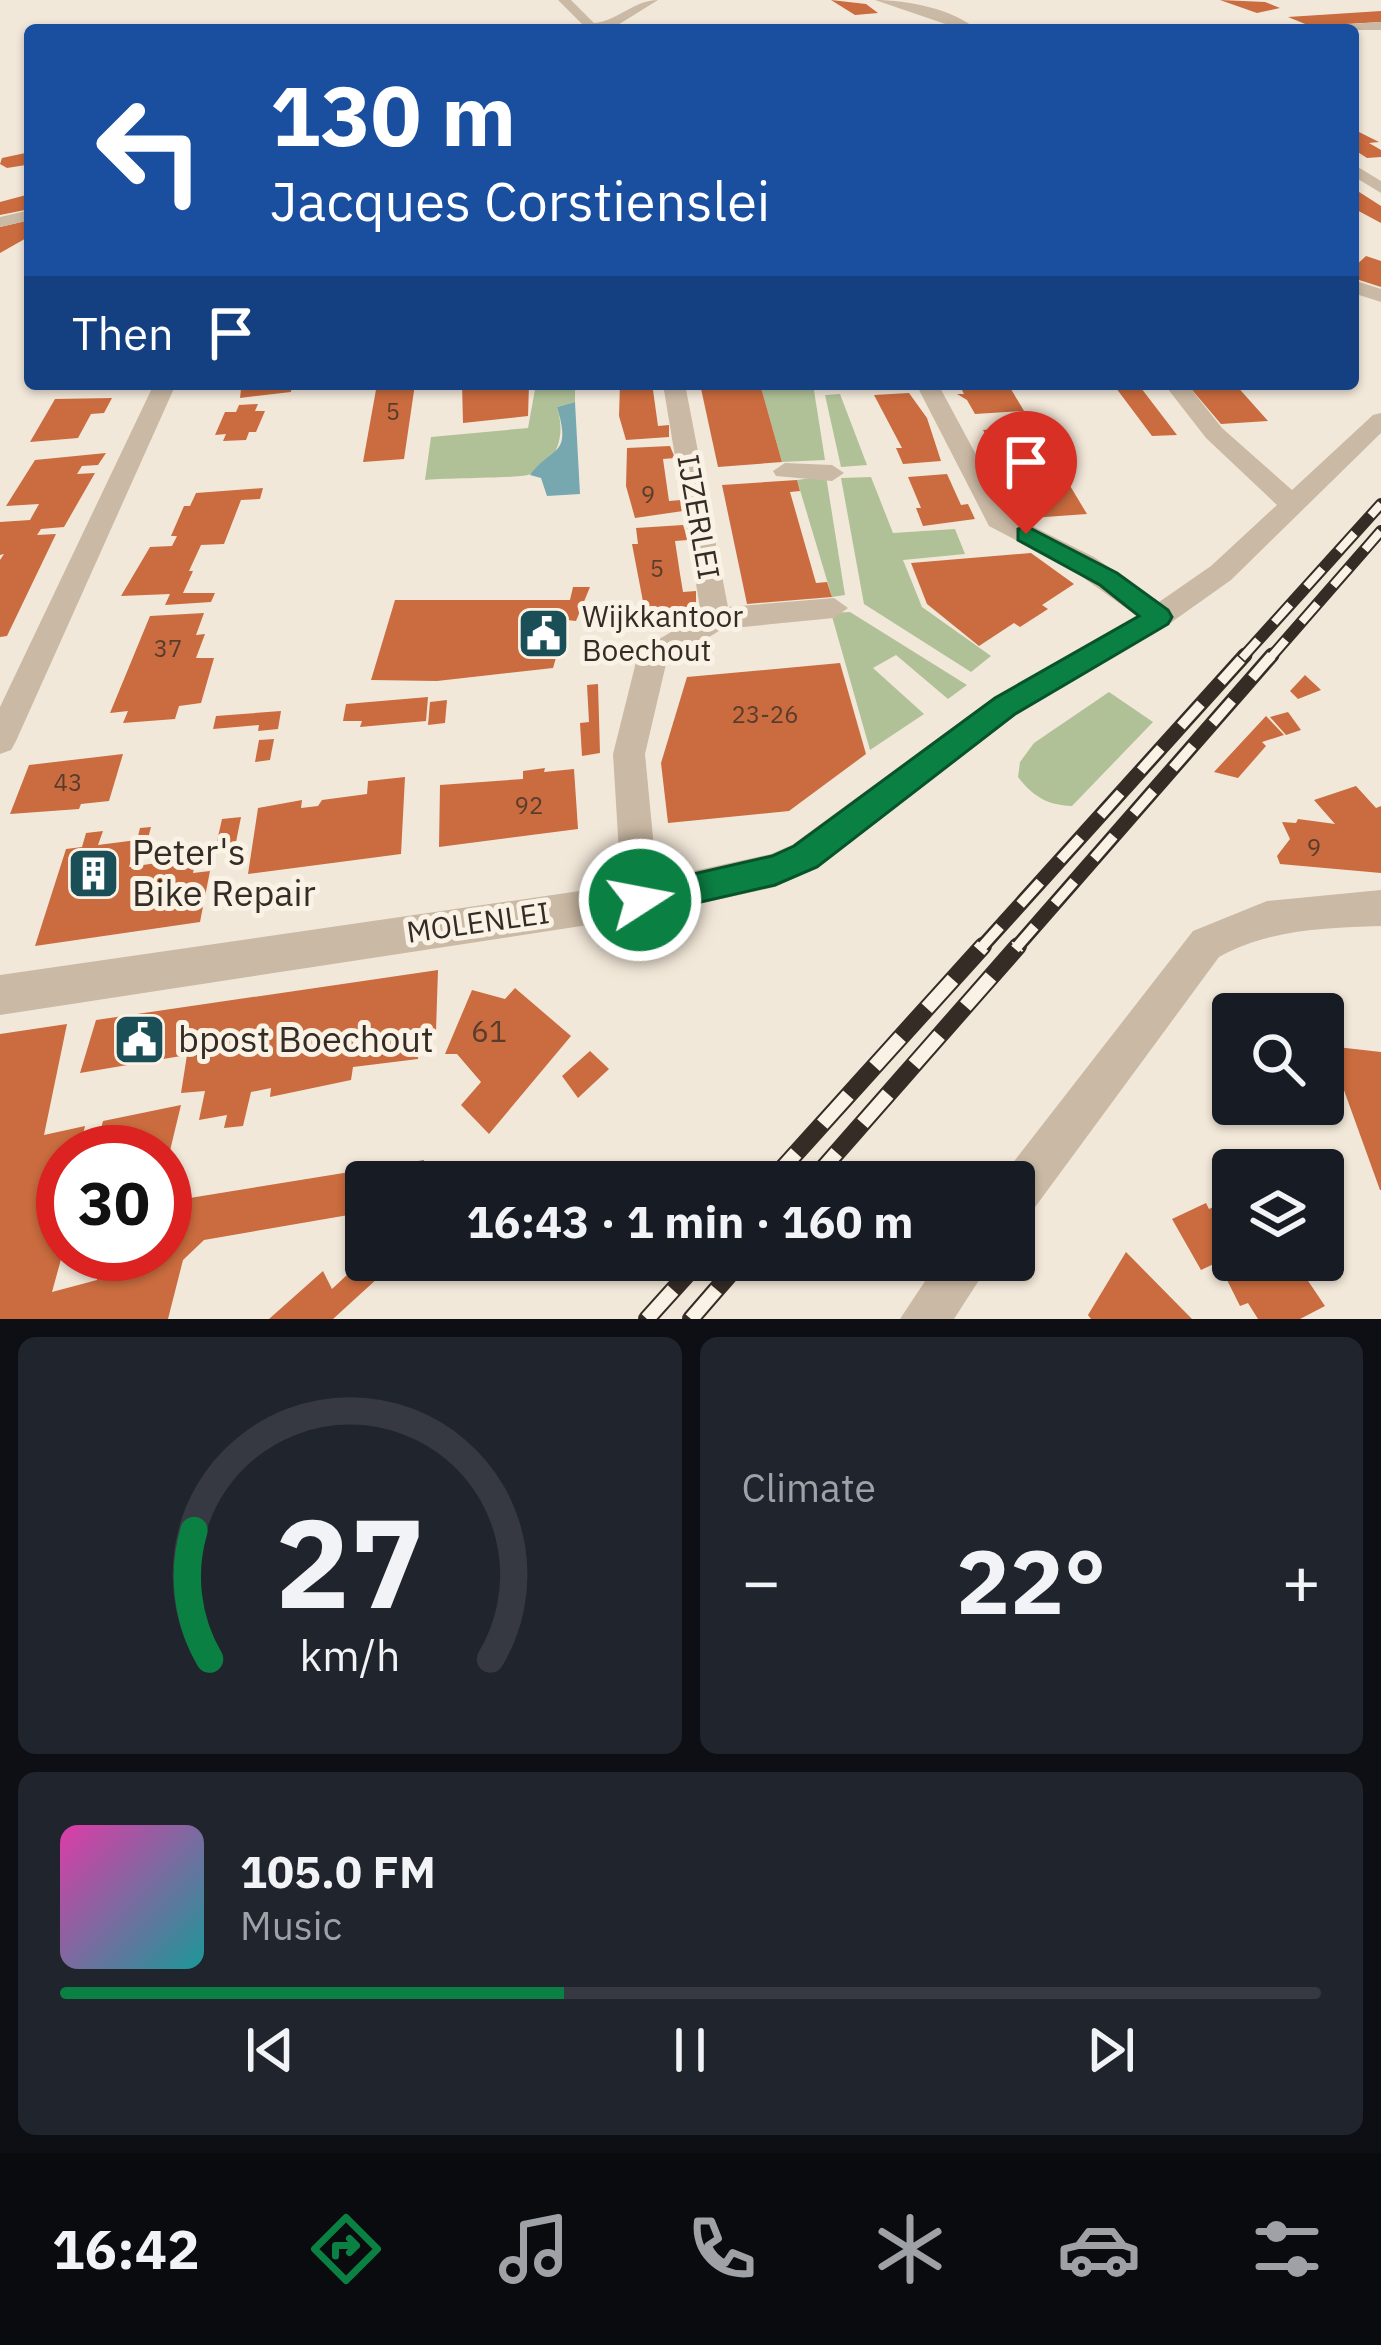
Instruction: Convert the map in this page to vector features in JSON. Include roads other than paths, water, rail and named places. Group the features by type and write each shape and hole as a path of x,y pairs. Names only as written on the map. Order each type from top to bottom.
{"street":[{"path":"563,0 589,24"},
{"path":"617,24 652,0"},
{"path":"881,0 962,24"},
{"path":"0,741 162,390"},
{"name":"IJZERLEI","path":"640,900 629,754 652,658 716,619 675,390"},
{"path":"930,390 998,520 1096,571 1159,617"},
{"path":"1180,390 1214,433 1293,505"},
{"name":"MOLENLEI","path":"0,995 640,900 775,870 805,856 1005,706 1159,617 1221,573 1381,420"},
{"path":"784,471 832,473"},
{"path":"716,619 834,608"},
{"path":"1035,1170 1206,944 1226,930 1292,915 1381,908"},
{"path":"924,1319 952,1281"}],"water":[{"path":"575,402 580,494 547,496 541,478 530,475 561,443 557,407"}],"railway":[{"path":"1242,658 1381,504"},
{"path":"1270,658 1381,531"},
{"path":"980,949 1245,655"},
{"path":"1015,949 1272,655"},
{"path":"789,1161 983,946"},
{"path":"829,1161 1018,946"},
{"path":"647,1319 681,1281"},
{"path":"691,1319 724,1281"}],"place":[{"name":"Wijkkantoor Boechout","path":"543,634"},
{"name":"Peter's Bike Repair","path":"93,873"},
{"name":"bpost Boechout","path":"139,1039"}]}
